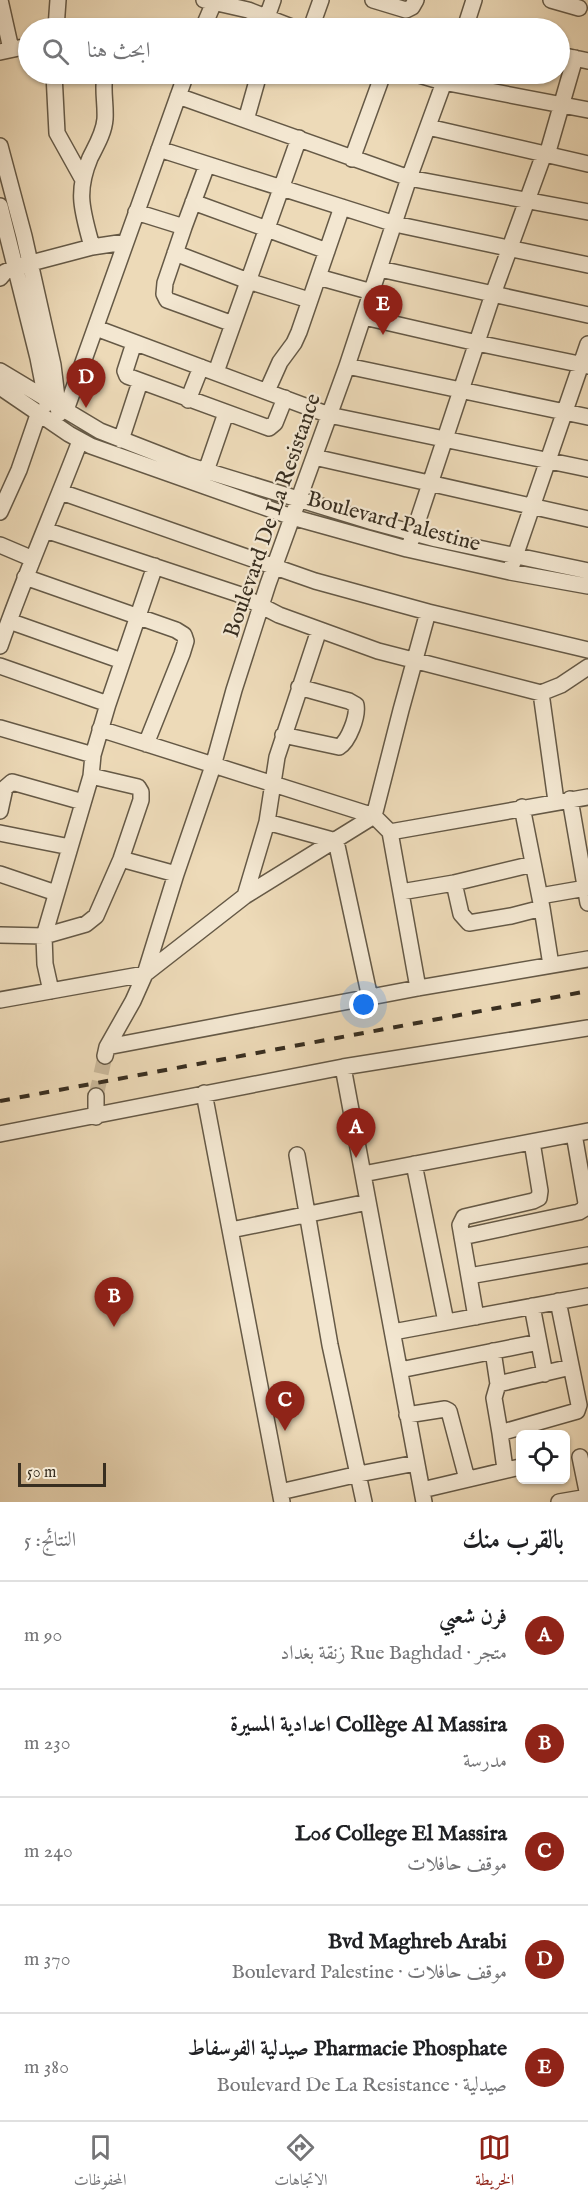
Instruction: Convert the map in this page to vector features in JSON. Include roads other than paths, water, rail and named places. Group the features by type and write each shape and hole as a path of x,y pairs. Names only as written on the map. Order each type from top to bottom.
{"street":[{"path":"0,0 6,50"},
{"path":"57,18 58,0"},
{"path":"273,0 273,18"},
{"path":"315,18 321,0"},
{"path":"373,0 406,10 412,7 416,0"},
{"path":"468,18 474,0"},
{"path":"551,0 579,8"},
{"path":"206,18 211,1 230,5 263,18"},
{"path":"407,549 509,249 546,155 561,104 581,60"},
{"path":"54,84 57,134 82,178"},
{"path":"92,248 81,205 82,178 99,140 105,119 103,84"},
{"path":"0,513 27,448 53,412 96,328 182,84"},
{"path":"246,120 257,84"},
{"path":"352,159 379,84"},
{"name":"Boulevard De La Resistance","path":"370,998 106,1052 146,974 176,874 213,766 234,690 273,567 347,366 409,178 443,84"},
{"path":"472,84 588,110"},
{"path":"178,96 409,178 588,212"},
{"path":"428,127 588,164"},
{"path":"216,372 299,138"},
{"path":"0,146 23,265"},
{"path":"159,149 395,224 588,265"},
{"path":"207,165 163,290 165,297 233,324"},
{"path":"193,202 267,231 327,251"},
{"path":"0,206 23,265 53,365 53,412"},
{"path":"267,392 280,362 294,344 342,207"},
{"path":"136,212 184,227"},
{"path":"0,278 5,272 23,265 125,242"},
{"path":"175,253 249,281 309,300"},
{"path":"380,269 588,315"},
{"path":"318,277 372,291"},
{"path":"364,317 584,366"},
{"path":"96,328 329,415 588,469"},
{"path":"134,343 124,374 188,400 270,428 275,423 285,398"},
{"path":"510,572 563,412 584,366 588,344"},
{"path":"347,366 588,417"},
{"path":"188,400 201,367"},
{"name":"Boulevard Palestine","path":"0,371 53,412 80,441 292,517 407,549 510,572 588,586"},
{"path":"121,440 140,382"},
{"name":"Boulevard Palestine","path":"1,391 121,440 206,471 414,533 588,571"},
{"path":"206,471 226,413"},
{"path":"0,646 80,441"},
{"path":"314,458 431,482 588,519"},
{"path":"61,492 273,567 428,612 587,650"},
{"path":"45,530 238,594 279,615 368,648 414,661 541,693 561,685 588,667"},
{"path":"0,545 33,559"},
{"path":"51,991 45,964 44,936 91,776 93,755 100,729 155,566"},
{"path":"25,577 176,630 184,635 186,641 175,674 146,744"},
{"path":"0,1000 146,974 245,896 374,816 428,612"},
{"path":"9,621 122,661"},
{"path":"245,896 267,822 272,784 283,735 319,630"},
{"path":"0,666 108,704"},
{"path":"283,735 339,747 345,743 357,711 356,705 349,701 299,687"},
{"path":"454,883 460,914 469,923 511,916 541,902 587,896 584,857 563,800 541,693"},
{"path":"0,728 93,755"},
{"path":"100,729 374,816 390,832 418,988"},
{"path":"0,935 44,936 86,924 96,916 121,859 141,800 141,792 138,787 91,776"},
{"path":"0,811 5,788 12,782 83,802"},
{"path":"390,832 588,796"},
{"path":"522,807 551,965"},
{"path":"267,822 336,841"},
{"path":"0,833 70,847"},
{"path":"336,841 370,998 588,959"},
{"path":"121,859 176,874"},
{"path":"401,892 454,883 533,864"},
{"path":"0,874 56,893"},
{"path":"0,1134 343,1067 588,1028"},
{"path":"343,1067 423,1496 467,1479 513,1468 500,1433 494,1398 498,1384 493,1351"},
{"path":"204,1093 281,1497 358,1474 416,1463"},
{"path":"96,1096 96,1117"},
{"path":"363,1174 581,1132 585,1175 586,1203 584,1209 579,1212 462,1237"},
{"path":"476,1317 460,1225 464,1217 538,1198 540,1191 532,1142"},
{"path":"297,1155 330,1345 364,1502"},
{"path":"414,1164 446,1322"},
{"path":"231,1230 368,1202"},
{"path":"469,1276 588,1255"},
{"path":"393,1332 588,1296"},
{"path":"500,1433 577,1412 579,1405 558,1301"},
{"path":"532,1306 544,1374"},
{"path":"400,1370 539,1342"},
{"path":"498,1384 571,1367"},
{"path":"407,1415 449,1410 467,1479"},
{"path":"559,1502 588,1497 578,1457"}],"tunnel":[{"path":"96,1096 105,1056"}],"railway":[{"path":"0,1101 588,991"}],"place":[{"name":"Pharmacie Phosphate صيدلية الفوسفاط","path":"383,335"},
{"name":"Bvd Maghreb Arabi","path":"86,408"},
{"name":"فرن شعبي","path":"356,1158"},
{"name":"Collège Al Massira اعدادية المسيرة","path":"114,1327"},
{"name":"L06 College El Massira","path":"285,1431"}]}
